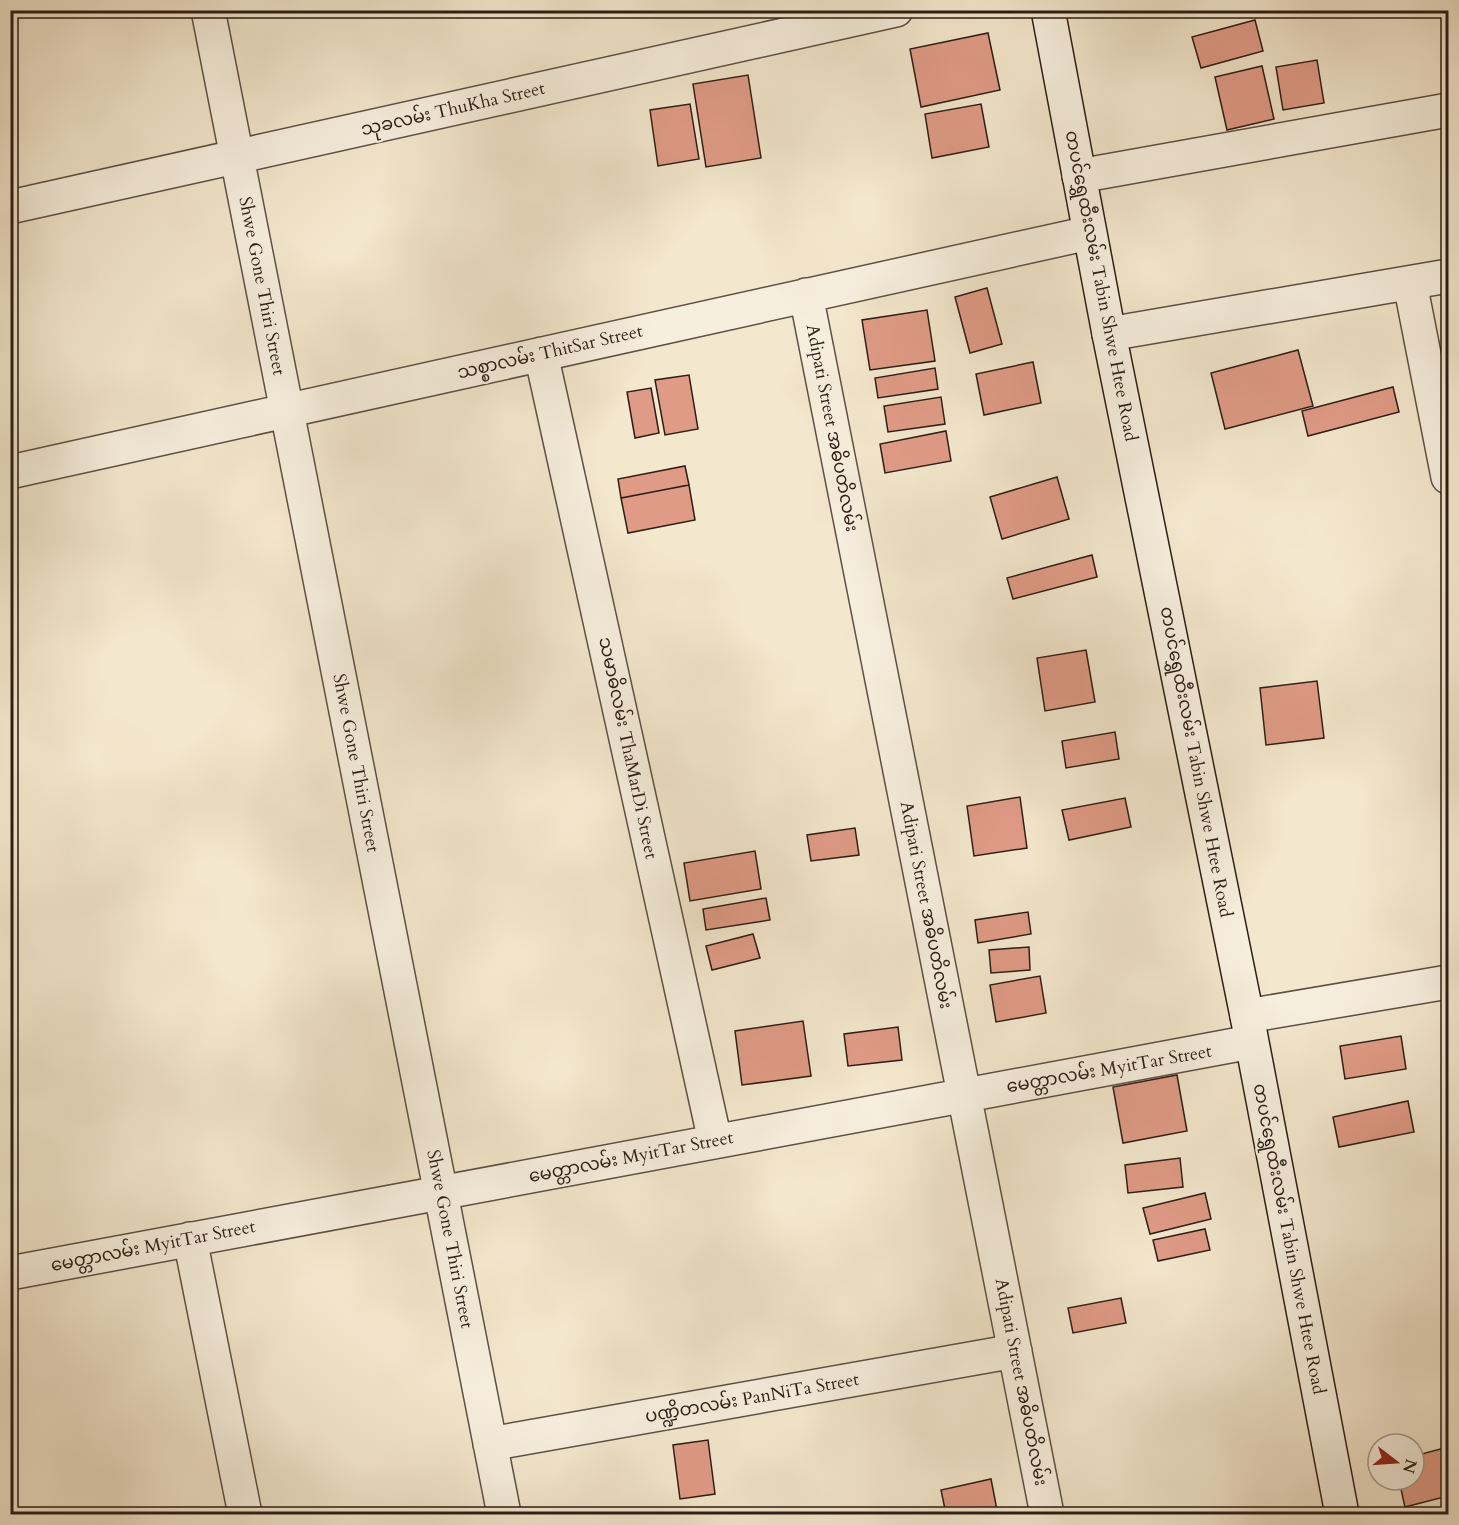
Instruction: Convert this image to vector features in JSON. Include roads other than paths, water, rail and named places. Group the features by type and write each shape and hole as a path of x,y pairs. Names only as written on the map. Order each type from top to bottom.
{"street":[{"name":"Shwe Gone Thiri Street","path":"208,10 504,1515"},
{"name":"သုခလမ်း ThuKha Street","path":"10,207 896,10"},
{"name":"တပင်ရွှေထီးလမ်း Tabin Shwe Htee Road","path":"1048,10 1089,233 1249,1029 1342,1515"},
{"path":"1079,176 1449,110"},
{"name":"သစ္စာလမ်း ThitSar Street","path":"10,472 1089,233"},
{"path":"1109,334 1449,276"},
{"path":"1410,283 1449,477"},
{"name":"Adipati Street အဓိပတိလမ်း","path":"806,295 1047,1515"},
{"name":"သမာဓိလမ်း ThaMarDi Street","path":"542,354 715,1142"},
{"name":"မေတ္တာလမ်း MyitTar Street","path":"10,1273 964,1095 1449,982"},
{"path":"190,1239 245,1515"},
{"name":"ပဏ္ဍိတလမ်း PanNiTa Street","path":"490,1444 1015,1352"}]}
